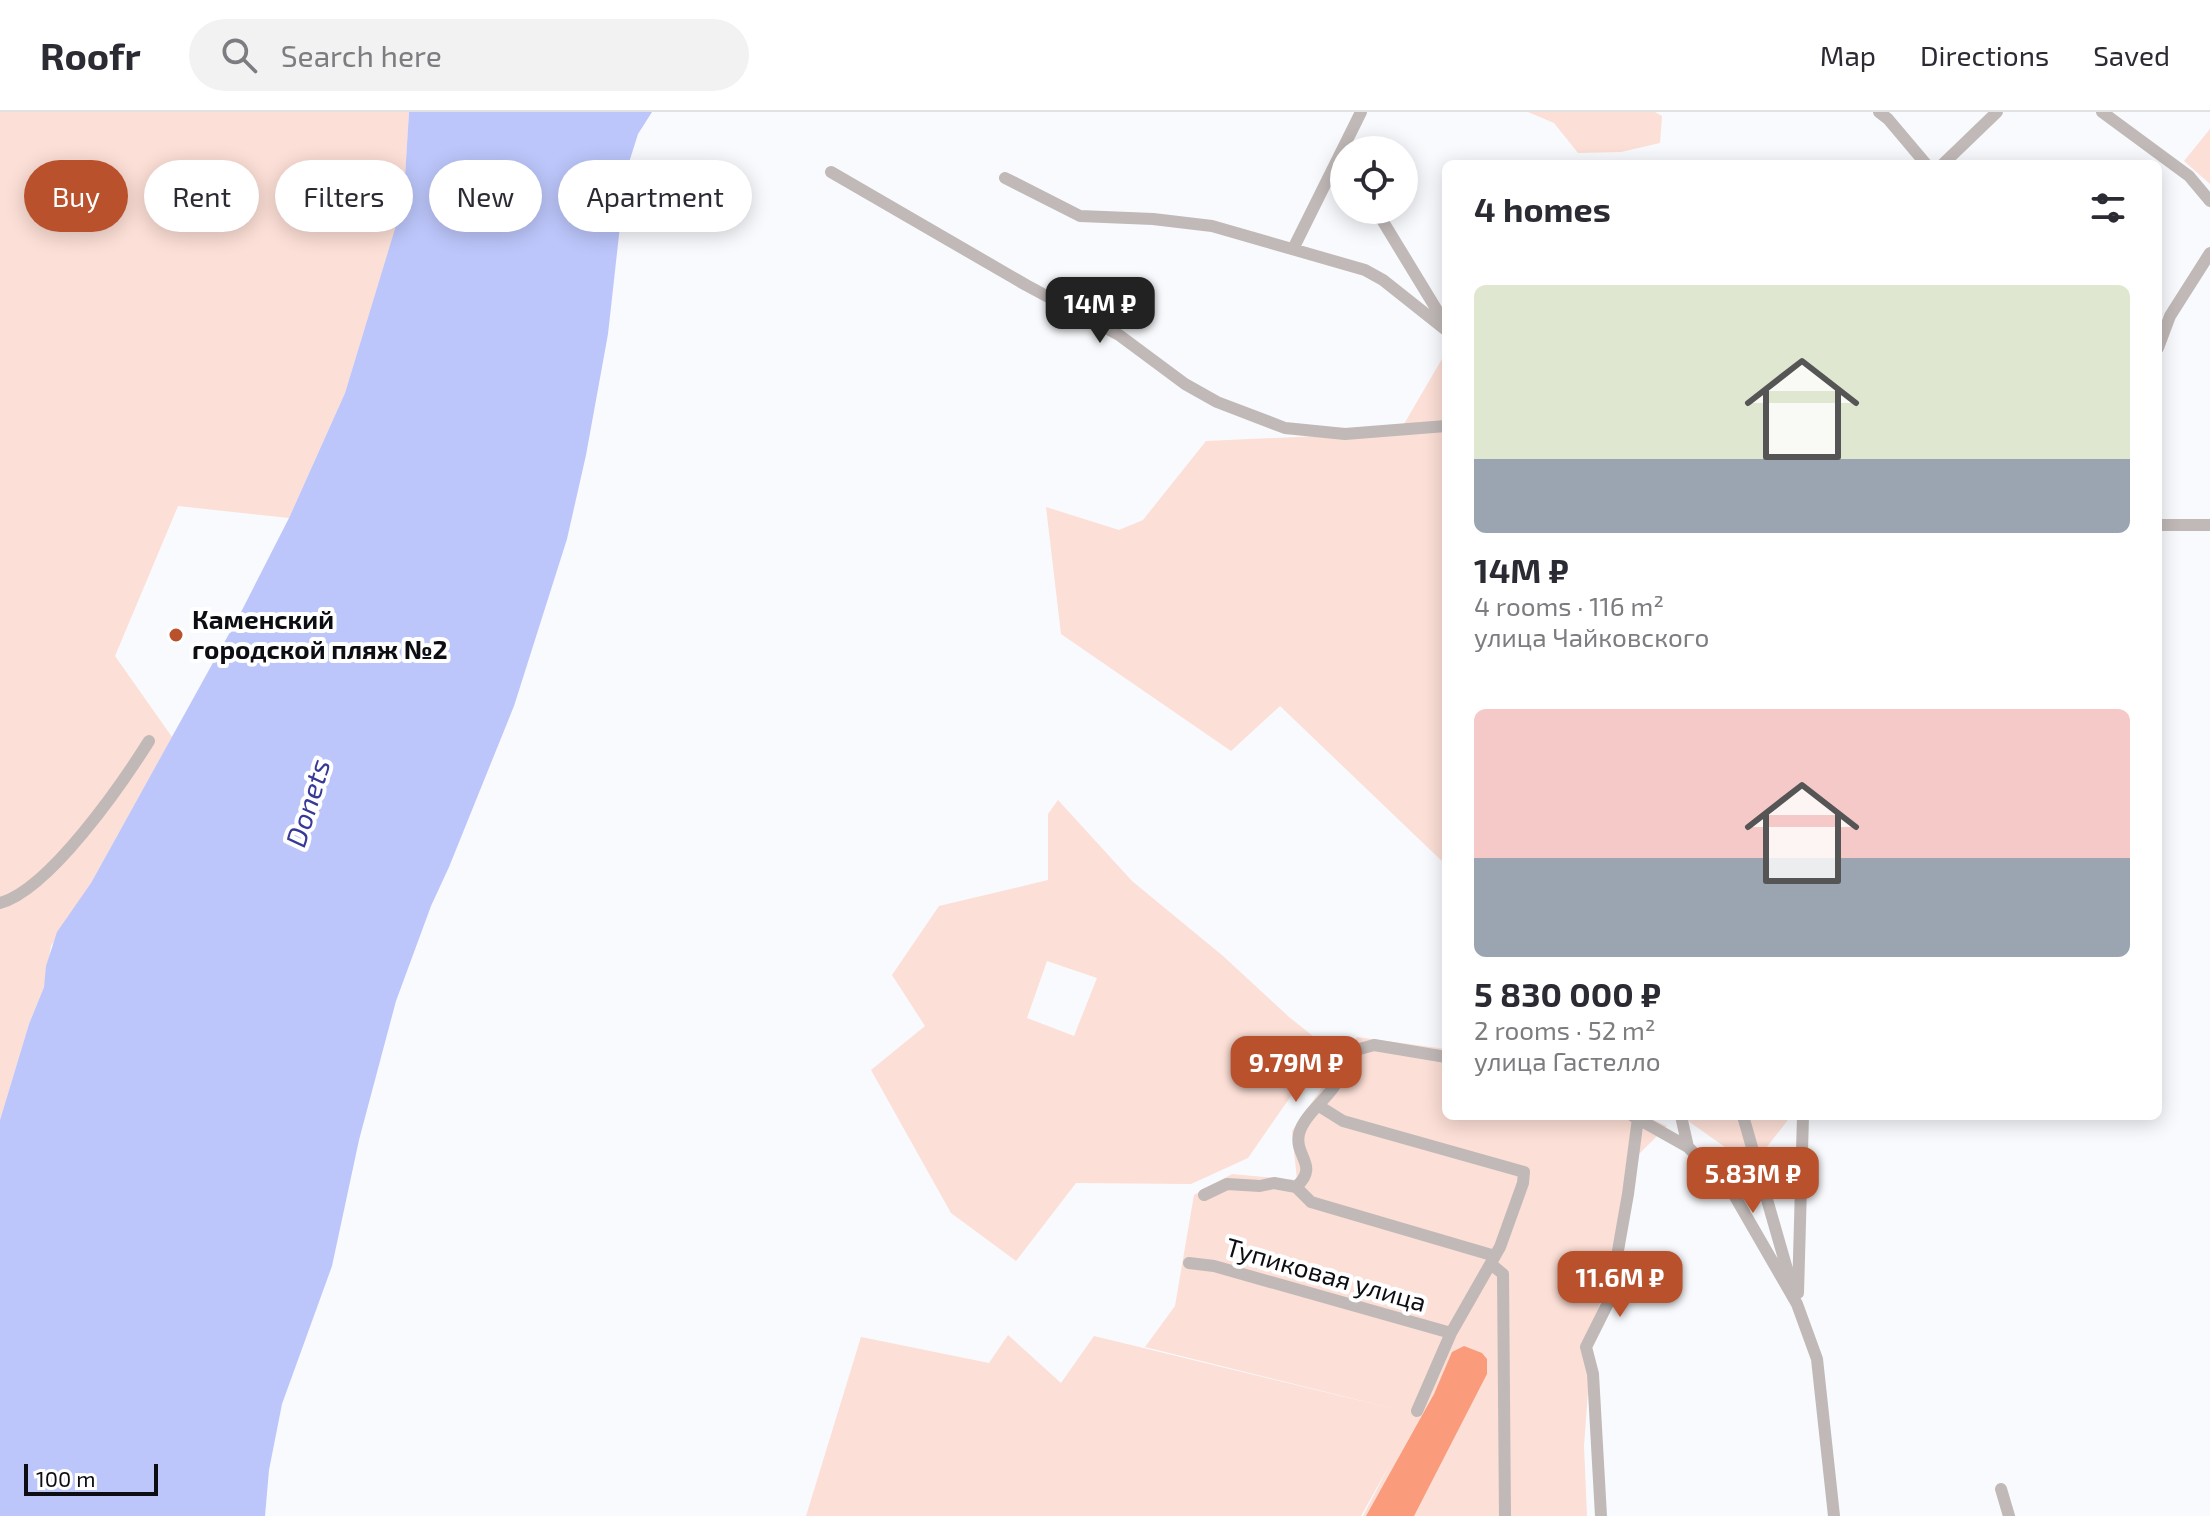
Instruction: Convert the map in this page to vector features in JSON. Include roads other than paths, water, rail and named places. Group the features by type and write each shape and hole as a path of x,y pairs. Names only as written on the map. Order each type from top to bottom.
{"street":[{"path":"1351,136 1361,112"},
{"path":"1879,112 1923,160"},
{"path":"1947,160 1997,112"},
{"path":"2102,112 2189,176 2210,201"},
{"path":"831,172 1119,335 1185,384 1217,402 1285,428 1345,434 1442,426"},
{"path":"1005,178 1080,216 1153,219 1212,226 1365,270 1442,325"},
{"path":"1293,249 1330,178"},
{"path":"1384,224 1442,321"},
{"path":"2162,337 2170,316 2210,253"},
{"path":"2162,525 2210,525"},
{"path":"0,903 25,892 78,838 122,784 149,741"},
{"path":"1296,1187 1307,1170 1307,1162 1300,1149 1300,1132 1345,1071 1356,1050 1374,1045 1442,1056"},
{"path":"1319,1106 1343,1121 1524,1172 1523,1183 1493,1260 1451,1333 1417,1411"},
{"path":"1601,1516 1593,1374 1586,1347 1608,1303 1611,1290 1628,1194 1635,1120"},
{"path":"1640,1120 1688,1147 1733,1193 1797,1304"},
{"path":"1682,1120 1688,1147"},
{"path":"1744,1120 1797,1304 1817,1359 1834,1516"},
{"path":"1797,1304 1803,1120"},
{"path":"1204,1195 1227,1184 1260,1186 1274,1183 1296,1187 1311,1202 1493,1260 1503,1274 1505,1516"},
{"name":"Тупиковая улица","path":"1189,1263 1214,1266 1451,1333"},
{"path":"2001,1489 2009,1516"}],"water":[{"name":"Donets","path":"409,112 652,112 638,134 630,160 558,160 558,232 619,232 608,334 567,539 514,706 431,906 396,1001 359,1140 332,1266 282,1404 269,1470 265,1516 0,1516 0,1120 29,1024 44,987 46,966 57,932 91,883 240,614 289,518 345,393 394,232 413,232 413,160 406,160"}],"place":[{"name":"Каменский городской пляж №2","path":"176,635"}]}
